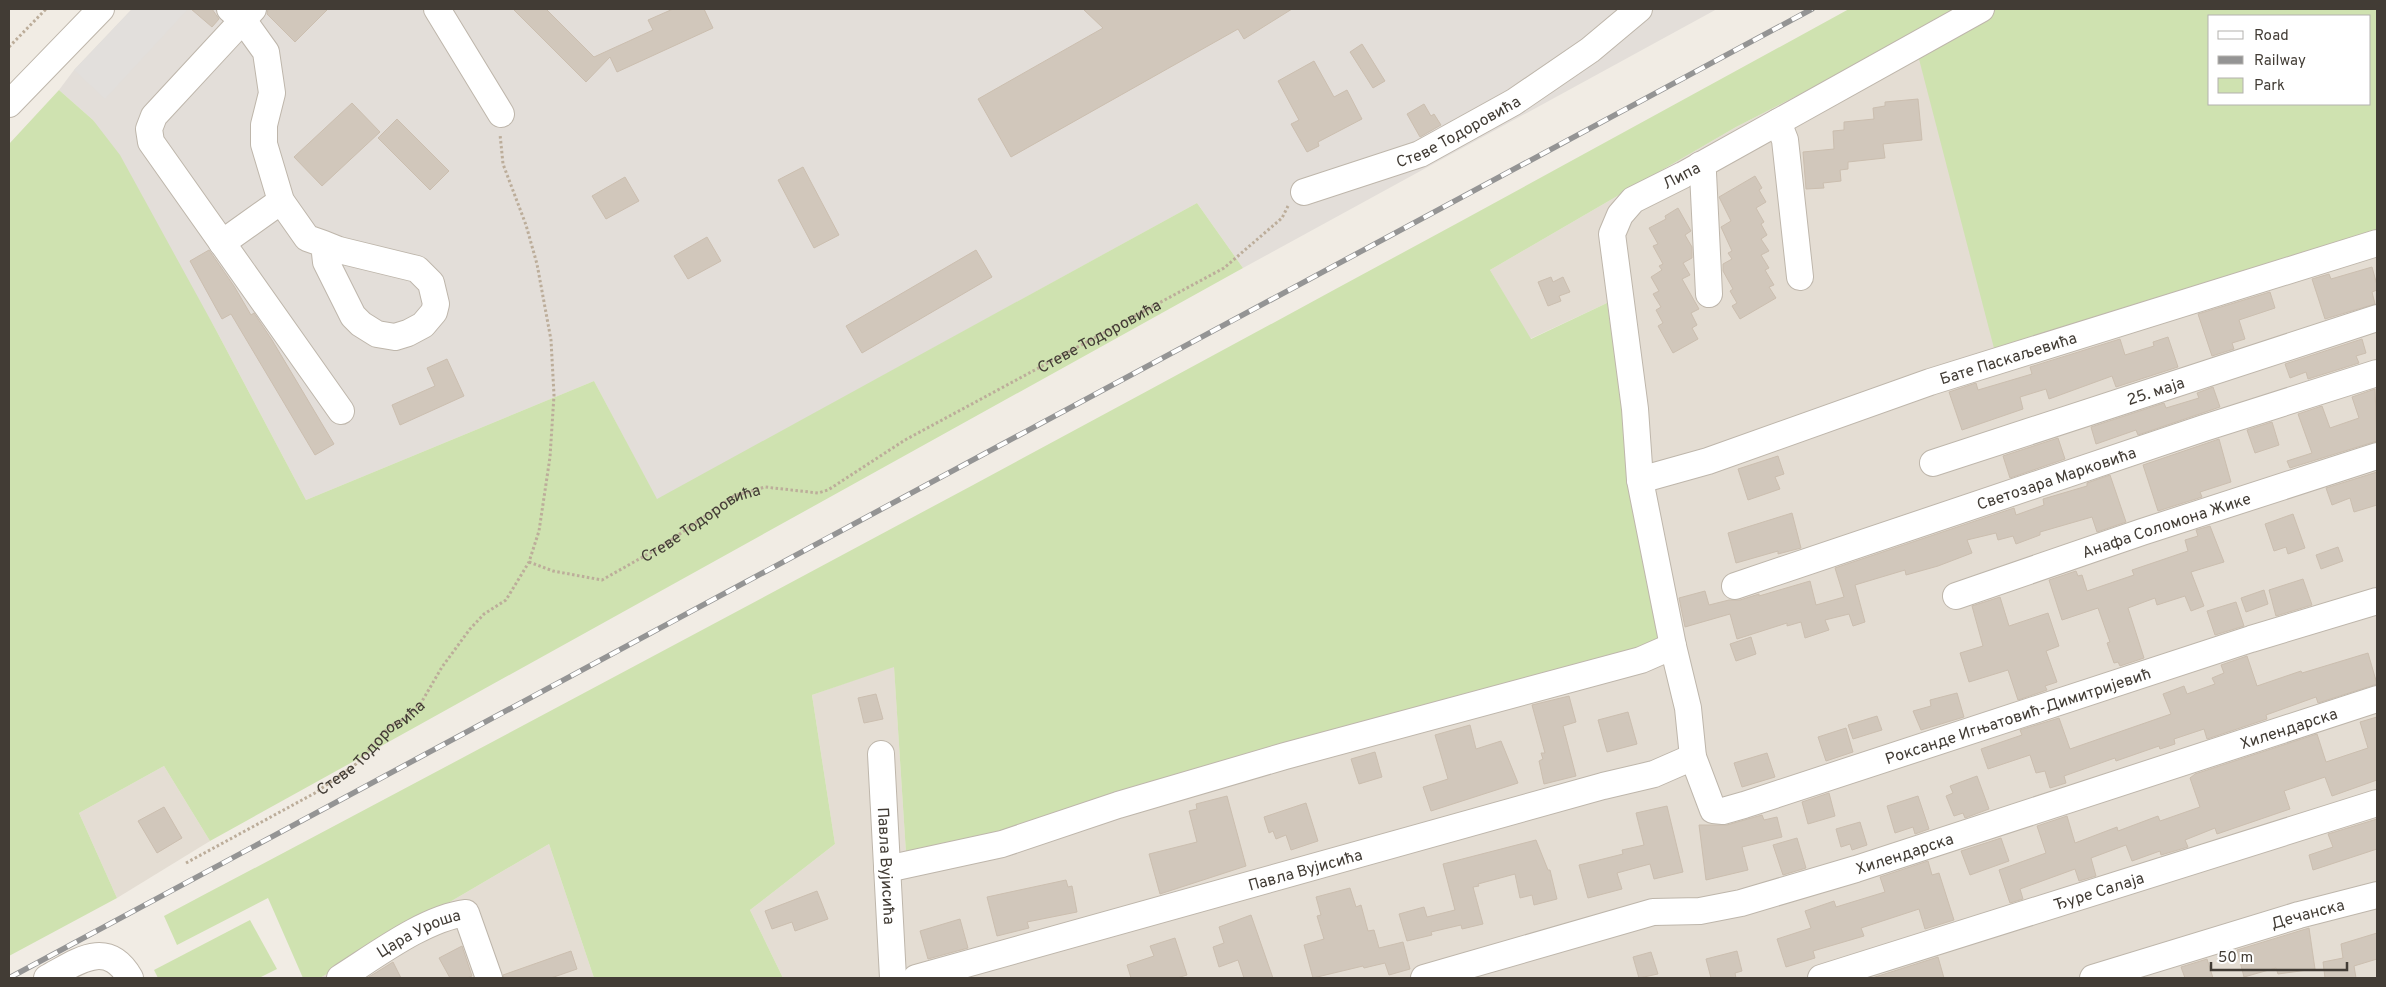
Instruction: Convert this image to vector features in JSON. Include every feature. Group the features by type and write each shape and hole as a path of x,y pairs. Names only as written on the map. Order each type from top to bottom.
{"street":[{"path":"9,104 101,9"},
{"path":"437,9 501,114"},
{"name":"Стеве Тодоровића","path":"1304,192 1420,154 1514,102 1590,50 1639,9"},
{"name":"Липа","path":"1693,757 1691,723 1673,646 1640,480 1635,408 1612,234 1620,215 1633,200 1700,165 1981,9"},
{"path":"324,244 307,238 282,201 264,144 264,125 272,93 266,52 242,12 154,116 149,129 150,142 341,411"},
{"path":"1778,122 1785,140 1800,277"},
{"path":"1700,165 1703,173 1709,294"},
{"path":"222,243 282,201"},
{"name":"Бате Паскаљевића","path":"1640,480 1708,461 1930,382 2377,243"},
{"name":"25. маја","path":"1933,463 2377,318"},
{"name":"Светозара Марковића","path":"1735,586 2204,428 2377,373"},
{"name":"Анафа Соломона Жике","path":"1956,596 2142,532 2377,456"},
{"name":"Роксанде Игњатовић-Димитријевић","path":"1693,757 1713,810 1723,811 1978,730 2251,639 2377,601"},
{"path":"887,869 1002,844 1118,804 1285,756 1641,660 1673,646"},
{"name":"Хилендарска","path":"1424,978 1653,912 1700,910 1741,903 1846,872 2377,699"},
{"name":"Павла Вујисића","path":"881,754 893,978"},
{"name":"Павла Вујисића","path":"916,978 1654,774 1693,757"},
{"name":"Ђуре Салаја","path":"1821,978 2377,803"},
{"name":"Дечанска","path":"2094,978 2299,915 2377,896"},
{"name":"Цара Уроша","path":"340,978 402,938 452,914 466,912 489,978"},
{"path":"47,978 69,966 97,956 108,956 116,960 130,978"}],"path":[{"path":"9,47 46,9"},
{"name":"Стеве Тодоровића","path":"186,863 315,793 356,764 389,727 404,719 421,703 442,667 470,629 484,614 506,600 529,562 539,531 550,457 554,395 551,340 537,264 526,225 503,164 500,141 501,114"},
{"name":"Стеве Тодоровића","path":"529,562 553,571 602,580 664,544 734,496 765,487 818,493 828,490 905,440 1224,268 1275,224 1287,207 1304,192"}],"shaded area":[{"path":"132,9 1717,9 1243,268 1197,203 657,500 594,381 306,500 216,330 93,120 59,90 74,70"},
{"path":"132,9 188,9 105,99 74,70"},
{"path":"1913,36 2377,234 2377,978 783,978 750,910 835,844 812,695 894,666 906,853 1607,303 1530,339 1490,270 1736,127"},
{"path":"164,766 210,841 117,898 79,813"},
{"path":"549,844 594,978 320,978"}],"green space":[{"path":"1849,9 2377,9 2377,234 1995,352 1913,36 1736,127 1490,270 1531,339 1607,303 1659,638 1642,651 1002,834 906,853 894,667 812,695 835,844 750,910 783,978 594,978 549,844 320,978 303,978 268,898 177,945 164,916 587,692"},
{"path":"59,90 93,120 120,155 306,500 594,381 657,499 1197,203 1243,268 210,841 164,766 79,813 117,898 9,956 9,144"},
{"path":"250,920 277,969 259,978 158,978 154,970"}],"building":[{"path":"191,9 212,9 219,19 212,27"},
{"path":"268,9 328,9 295,42 267,14"},
{"path":"513,9 546,9 594,57 653,30 648,20 673,9 704,9 713,28 617,72 610,57 586,82"},
{"path":"1083,9 1292,9 1244,39 1238,29 1011,157 978,99 1103,28"},
{"path":"1362,44 1385,81 1373,88 1350,52"},
{"path":"1314,61 1334,97 1347,90 1362,119 1318,142 1319,146 1307,152 1291,124 1299,120 1278,81"},
{"path":"1918,99 1922,140 1883,144 1885,158 1848,162 1848,169 1840,170 1841,181 1823,183 1824,188 1806,189 1803,152 1834,149 1833,131 1844,130 1844,122 1874,119 1873,108 1885,106 1885,102"},
{"path":"352,103 380,132 322,186 294,157"},
{"path":"1424,104 1431,116 1434,114 1441,125 1420,137 1407,114"},
{"path":"397,119 449,171 430,190 378,138"},
{"path":"803,167 839,235 814,248 778,180"},
{"path":"1755,176 1762,188 1759,190 1766,202 1756,208 1764,222 1761,224 1767,235 1761,239 1769,251 1761,255 1769,268 1765,270 1774,285 1769,287 1776,298 1740,319 1732,306 1737,303 1730,291 1733,289 1723,271 1723,264 1732,259 1728,253 1732,251 1721,227 1731,221 1719,197"},
{"path":"625,177 639,201 606,219 592,196"},
{"path":"1678,208 1691,231 1685,235 1692,247 1692,258 1683,263 1690,275 1682,279 1699,309 1691,313 1697,325 1692,328 1698,339 1673,353 1658,326 1663,323 1656,310 1661,307 1653,294 1659,291 1651,277 1662,270 1659,266 1663,264 1653,246 1658,244 1649,228 1666,219 1665,216"},
{"path":"707,237 721,261 688,279 674,256"},
{"path":"209,250 251,315 254,313 272,340 334,444 315,455 231,314 222,319 190,261"},
{"path":"976,250 992,277 862,353 846,326"},
{"path":"2372,267 2377,285 2377,290 2372,292 2375,304 2325,319 2312,279 2329,274 2331,279"},
{"path":"1551,277 1553,282 1563,277 1570,292 1559,296 1561,301 1548,306 1538,282"},
{"path":"2270,292 2275,308 2239,320 2245,339 2232,343 2234,349 2212,356 2198,314"},
{"path":"2168,337 2178,367 2116,387 2112,376 2049,399 2046,389 2020,397 2023,409 1962,430 1949,392 1976,383 1978,390 2032,374 2030,367 2120,339 2125,355 2154,346 2153,342"},
{"path":"2362,339 2366,353 2356,356 2359,363 2308,379 2306,372 2290,378 2285,364"},
{"path":"447,359 464,396 400,425 392,405 435,386 427,368"},
{"path":"2213,387 2220,407 2138,435 2136,430 2096,444 2091,427 2164,403 2166,408 2199,398 2197,393"},
{"path":"2375,389 2377,441 2290,468 2287,461 2312,453 2298,414 2322,406 2330,428 2359,418 2352,397"},
{"path":"2272,422 2279,445 2255,453 2247,430"},
{"path":"2058,438 2065,459 2010,478 2003,456"},
{"path":"2219,439 2231,482 2200,492 2202,497 2158,511 2143,465"},
{"path":"1778,456 1784,474 1775,477 1780,489 1748,500 1738,469"},
{"path":"2377,472 2377,505 2354,512 2350,498 2332,505 2326,488"},
{"path":"2110,475 2126,522 2097,532 2092,517 2040,532 2040,535 2016,544 2013,536 1998,540 1996,533 1967,540 1972,553 1938,566 1906,575 1905,570 1855,585 1865,622 1853,626 1849,614 1825,620 1829,630 1805,638 1801,622 1787,626 1787,623 1737,639 1730,614 1685,627 1679,598 1705,591 1709,605 1729,600 1740,600 1759,594 1759,596 1810,581 1816,605 1844,597 1835,568 2014,508 2016,515 2044,505 2043,499 2087,486 2087,483"},
{"path":"1792,513 1801,548 1778,554 1778,551 1736,563 1728,533"},
{"path":"2293,514 2305,548 2288,554 2286,547 2274,551 2265,524"},
{"path":"2210,526 2224,562 2191,572 2204,606 2191,611 2185,596 2157,605 2155,598 2128,608 2144,658 2120,666 2118,662 2114,663 2107,643 2110,642 2098,608 2062,620 2049,580 2076,571 2078,576 2082,575 2087,591 2134,575 2132,570 2188,551 2185,540 2198,536 2196,530"},
{"path":"2338,547 2343,561 2321,569 2316,555"},
{"path":"2303,579 2312,605 2276,616 2269,590"},
{"path":"2264,590 2268,604 2246,612 2241,598"},
{"path":"2000,597 2009,626 2048,613 2059,646 2046,651 2057,682 2045,686 2047,690 2018,700 2008,670 1969,682 1960,653 1983,646 1972,606"},
{"path":"2236,602 2244,626 2215,635 2207,611"},
{"path":"1751,637 1756,654 1736,661 1730,644"},
{"path":"2368,653 2377,684 2318,703 2316,697 2266,715 2267,719 2207,739 2204,729 2174,739 2175,744 2160,749 2159,746 2116,761 2115,758 2064,776 2066,783 2050,788 2045,771 2036,773 2030,755 1988,769 1981,749 2022,735 2020,730 2059,718 2070,749 2171,714 2163,694 2184,686 2187,694 2215,684 2212,678 2224,673 2221,665 2247,656 2257,686 2301,671 2302,673"},
{"path":"1957,693 1964,717 1921,730 1913,711 1931,706 1930,700"},
{"path":"876,694 883,719 864,723 858,698"},
{"path":"1569,696 1576,722 1563,726 1576,776 1544,784 1539,761 1543,759 1541,753 1545,753 1532,705"},
{"path":"1628,712 1637,744 1607,752 1598,720"},
{"path":"1877,716 1882,730 1853,739 1848,725"},
{"path":"2377,717 2377,780 2332,796 2325,777 2284,791 2290,809 2217,834 2215,828 2185,840 2188,847 2161,855 2160,851 2132,861 2126,845 2091,858 2096,876 2079,881 2075,869 2020,889 2023,899 2010,903 1999,870 2046,853 2037,826 2067,816 2075,843 2117,827 2118,831 2158,816 2160,821 2200,807 2190,778 2195,774 2317,734 2326,762 2368,748 2360,722"},
{"path":"1470,725 1476,749 1501,741 1518,783 1431,811 1423,787 1448,779 1435,735"},
{"path":"1846,728 1853,752 1826,761 1818,737"},
{"path":"1375,752 1382,777 1359,784 1351,759"},
{"path":"1767,753 1775,777 1742,787 1734,763"},
{"path":"1977,776 1989,809 1965,818 1963,813 1954,816 1946,796 1953,793 1950,786"},
{"path":"1829,793 1835,816 1808,824 1802,802"},
{"path":"1227,796 1246,866 1160,894 1149,854 1197,842 1189,811 1197,809 1196,804"},
{"path":"1918,796 1929,829 1915,834 1913,827 1895,833 1887,806"},
{"path":"1306,803 1318,841 1291,850 1286,835 1276,839 1273,831 1269,833 1264,817"},
{"path":"1667,806 1683,872 1654,879 1650,864 1617,873 1622,889 1588,898 1579,865 1623,854 1622,850 1644,845 1636,813"},
{"path":"164,807 182,838 157,853 138,821"},
{"path":"1762,815 1764,820 1777,817 1782,837 1742,847 1748,870 1706,880 1699,825 1727,825"},
{"path":"2377,819 2377,849 2313,870 2309,855 2333,847 2328,834"},
{"path":"1860,822 1867,845 1852,850 1850,844 1841,847 1836,829"},
{"path":"1797,838 1806,868 1783,875 1773,845"},
{"path":"2001,838 2009,861 1970,875 1961,851"},
{"path":"1536,840 1548,870 1550,870 1557,899 1534,905 1532,895 1520,898 1515,874 1478,884 1479,886 1473,887 1483,924 1462,929 1461,925 1431,932 1432,935 1407,941 1399,914 1424,907 1427,917 1455,910 1443,864"},
{"path":"1928,861 1932,875 1939,873 1954,920 1925,929 1919,909 1861,928 1864,936 1813,951 1815,958 1786,967 1777,939 1811,928 1805,911 1834,901 1836,907 1885,892 1880,877"},
{"path":"1066,880 1068,887 1072,886 1077,912 1027,922 1029,928 997,936 987,897"},
{"path":"1350,888 1356,907 1361,905 1368,931 1374,930 1379,948 1403,942 1410,969 1389,975 1385,963 1364,968 1363,966 1313,978 1304,945 1324,939 1317,916 1321,915 1316,897"},
{"path":"817,891 828,919 795,931 792,922 772,929 765,911"},
{"path":"1251,915 1273,978 1244,978 1238,960 1219,967 1213,947 1224,943 1219,927"},
{"path":"960,919 968,948 928,959 920,931"},
{"path":"2309,928 2315,969 2278,974 2276,968 2244,977 2237,950"},
{"path":"2377,933 2377,959 2354,966 2356,978 2325,978 2323,962 2343,958 2341,944"},
{"path":"1175,938 1187,975 1177,978 1131,978 1127,965 1154,956 1150,946"},
{"path":"462,946 472,976 467,978 450,978 439,958"},
{"path":"571,951 577,969 551,978 504,978 503,975"},
{"path":"1737,951 1742,971 1735,973 1736,978 1711,978 1706,959"},
{"path":"1651,952 1658,974 1639,978 1633,957"},
{"path":"1938,957 1944,978 1872,978"},
{"path":"2207,959 2213,978 2185,978 2181,967"},
{"path":"393,962 401,978 367,978 377,972"}],"railway":[{"path":"9,978 1812,9"}]}
